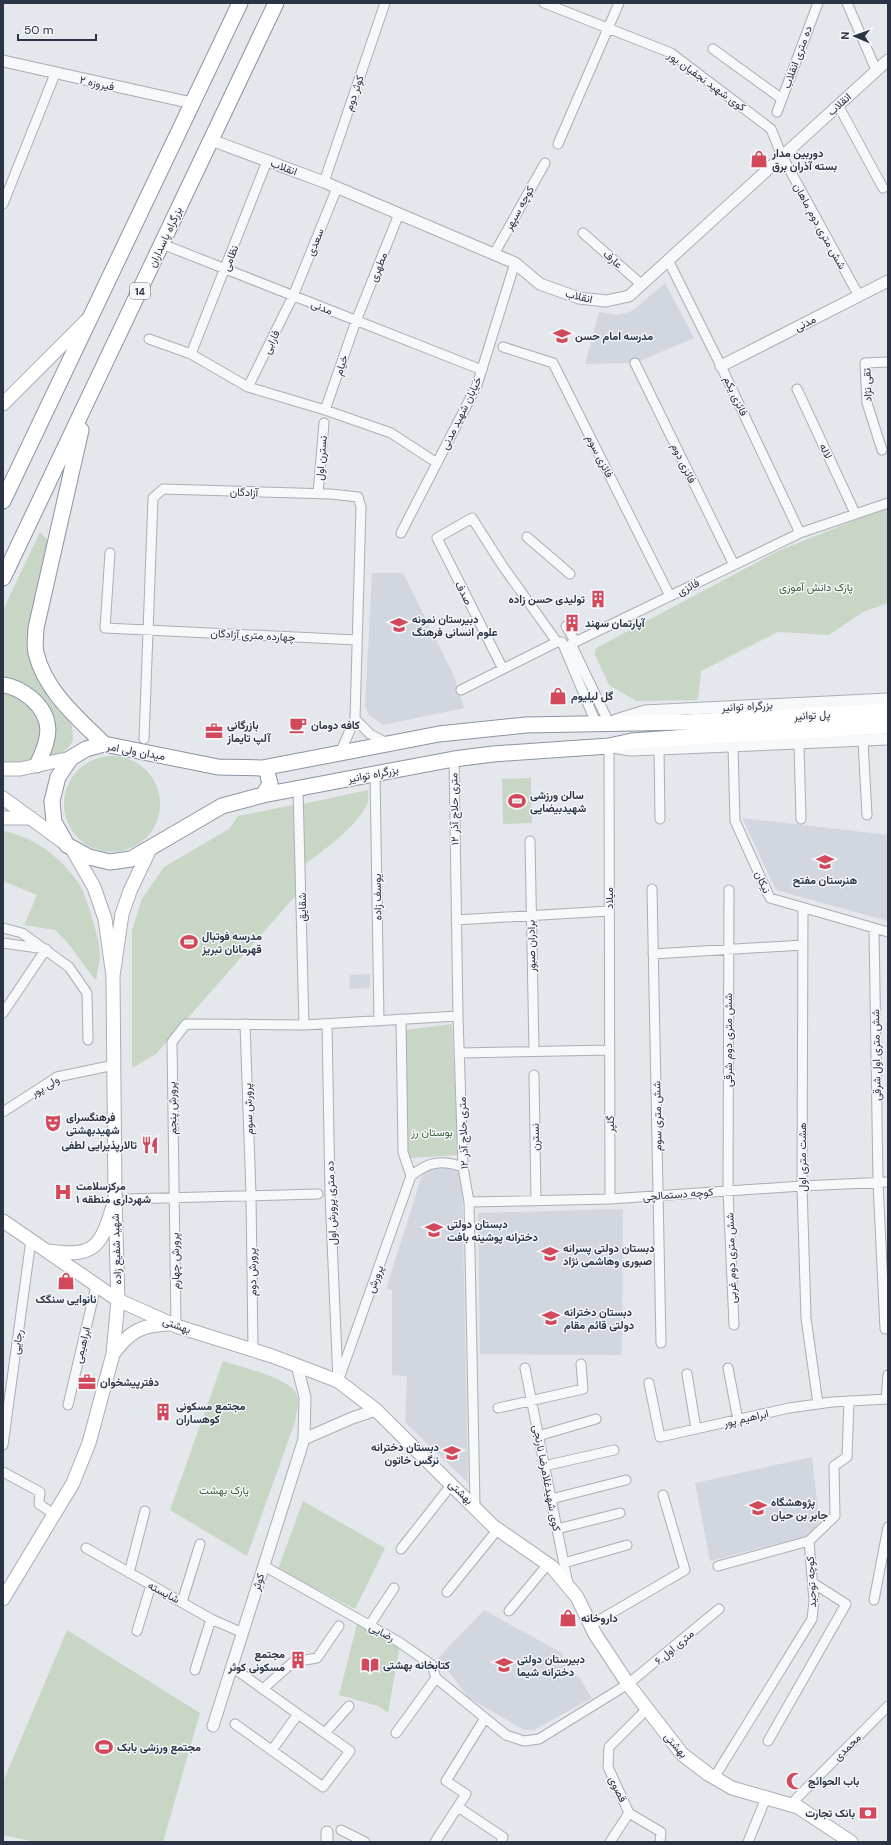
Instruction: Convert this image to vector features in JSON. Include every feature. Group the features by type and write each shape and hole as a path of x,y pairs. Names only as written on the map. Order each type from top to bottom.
{"highway":[{"path":"3,501 240,3"},
{"name":"بزرگراه پاسداران","path":"3,578 87,404 276,3"},
{"path":"87,404 36,628 36,652 46,677 66,707 104,744"},
{"path":"3,685 11,686 23,692 42,710 48,723 46,747 37,765"},
{"name":"پل توانیر","path":"688,722 888,711"},
{"name":"بزرگراه توانیر","path":"218,767 262,768 454,732 526,725 688,722"},
{"name":"پل توانیر","path":"689,737 888,726"},
{"name":"بزرگراه توانیر","path":"150,849 222,806 264,795 454,759 493,754 609,746 632,741 689,737"},
{"name":"میدان ولى امر","path":"69,846 54,822 52,801 58,777 71,758 86,749 104,744 218,767"},
{"path":"262,768 266,772 270,784 264,795"},
{"path":"69,846 89,857 110,862 131,859 150,849"}],"main road":[{"path":"3,404 92,314"},
{"path":"3,769 20,769 71,758"},
{"path":"3,798 69,846 94,886 105,919 114,976"},
{"path":"3,818 31,818"},
{"path":"114,976 122,914 130,891 150,849"},
{"name":"شهید شفیع زاده","path":"3,1599 74,1483 89,1443 113,1354 118,1300 121,1199 114,1065 114,976"},
{"path":"45,1250 80,1253 90,1250 98,1243 121,1199"},
{"name":"بهشتی","path":"3,1221 118,1300 174,1324 253,1350 338,1382 376,1410 498,1529 548,1564 577,1598 591,1625 628,1684 682,1754 714,1778 732,1788 798,1807 851,1842"},
{"name":"شهید شفیع زاده","path":"96,1286 107,1298 111,1314 113,1354"},
{"path":"113,1354 126,1338 137,1330 150,1325 174,1324"}],"street":[{"name":"کوثر دوم","path":"324,182 385,3"},
{"name":"کوی شهید نجفیان پور","path":"544,3 609,30 671,53 771,128 782,156"},
{"path":"558,144 620,3"},
{"name":"ده متری انقلاب","path":"777,112 818,3"},
{"path":"847,3 876,70"},
{"path":"713,49 782,99"},
{"name":"انقلاب","path":"211,140 324,182 515,263 540,284 579,298 606,301 629,296 669,262 782,156 888,60"},
{"name":"فیروزه ٢","path":"3,61 55,74 192,103"},
{"path":"3,204 55,74"},
{"path":"838,105 883,188"},
{"name":"شش متری دوم ماهان","path":"782,156 859,296"},
{"name":"نظامی","path":"191,354 226,269 267,161"},
{"name":"کوچه سپهر","path":"494,254 545,163"},
{"name":"سعدی","path":"293,296 337,188"},
{"name":"مطهری","path":"356,321 399,214"},
{"name":"عارف","path":"583,233 642,285"},
{"name":"مدنی","path":"162,244 482,370"},
{"name":"فائزی یکم","path":"669,262 721,366 800,533"},
{"name":"خیابان شهید مدنی","path":"401,533 477,385 515,263"},
{"name":"مدنی","path":"721,366 888,281"},
{"name":"فارابی","path":"248,387 293,296"},
{"name":"خیام","path":"325,410 356,321"},
{"path":"149,339 191,354 248,387 325,410 391,433 437,463"},
{"name":"فائزی سوم","path":"504,347 553,363 670,596"},
{"name":"تقی نژاد","path":"882,450 867,403 865,363 888,362"},
{"name":"فائزی دوم","path":"635,363 733,563"},
{"name":"لاله","path":"796,389 855,513"},
{"name":"نسترن اول","path":"318,494 324,423"},
{"name":"آزادگان","path":"144,739 153,498 163,489 318,494 358,497 361,507 355,719 340,753"},
{"name":"فائزی","path":"461,690 503,669 670,596 733,563 800,533 888,503"},
{"name":"صدف","path":"503,669 437,538 472,518 502,565 566,642"},
{"path":"527,537 570,574"},
{"name":"چهارده متری آزادگان","path":"110,553 105,628 358,640"},
{"path":"566,626 566,642 603,723"},
{"name":"بزرگراه توانیر","path":"603,723 645,711 888,699"},
{"path":"355,719 370,734 388,744"},
{"name":"بزرگراه توانیر","path":"609,746 630,750 658,750 888,740"},
{"path":"863,741 867,815"},
{"path":"799,744 801,819"},
{"name":"میلاد","path":"609,746 610,1050"},
{"name":"نیکان","path":"733,747 735,821 770,898 803,909 888,932"},
{"path":"658,750 660,819"},
{"name":"۱۲ متری حلاج آذر","path":"454,759 458,1016 463,1167 469,1202 475,1506"},
{"name":"یوسف زاده","path":"375,774 379,1021"},
{"name":"شقایق","path":"298,789 304,1025"},
{"name":"برادران صبور","path":"530,841 534,1052"},
{"name":"شش متری سوم","path":"652,889 661,1343"},
{"name":"شش متری دوم شرقی","path":"728,890 728,1191"},
{"name":"هشت متری اول","path":"803,909 802,1186 806,1318 818,1404"},
{"path":"456,920 609,911"},
{"path":"3,928 22,933 69,967 87,993 88,1040"},
{"name":"شش متری اول شرقی","path":"874,928 883,1182 885,1329"},
{"path":"3,943 46,949"},
{"path":"654,954 803,945"},
{"path":"3,1013 46,949"},
{"path":"245,1024 304,1025 458,1016"},
{"path":"401,1019 403,1152 411,1176 423,1166 447,1162 463,1167"},
{"name":"پرورش پنجم","path":"173,1197 172,1042 186,1024 245,1024"},
{"name":"پرورش سوم","path":"245,1024 251,1194"},
{"name":"ده متری پرورش اول","path":"327,1024 330,1193 338,1382"},
{"path":"460,1053 610,1050"},
{"name":"گلپر","path":"610,1050 610,1198"},
{"name":"ولی پور","path":"3,1112 57,1077 114,1065"},
{"name":"نسترن","path":"534,1075 536,1200"},
{"name":"پرورش","path":"338,1382 411,1176"},
{"name":"کوچه دستمالچی","path":"469,1202 610,1198 883,1182"},
{"name":"شش متری دوم غربی","path":"728,1191 734,1325"},
{"path":"121,1199 251,1194 318,1194"},
{"name":"پرورش دوم","path":"251,1194 253,1350"},
{"name":"پرورش چهارم","path":"173,1197 174,1324"},
{"name":"رجایی","path":"3,1445 31,1240"},
{"name":"ابراهیمی","path":"68,1405 96,1286"},
{"path":"498,1408 583,1389 581,1364"},
{"name":"کوثر","path":"213,1726 304,1438 305,1397 297,1366"},
{"name":"کوی شهیدغلامرضا نارنجی","path":"524,1368 568,1587"},
{"path":"728,1368 738,1420"},
{"path":"687,1374 696,1429"},
{"path":"887,1399 888,1375"},
{"name":"ابراهیم پور","path":"649,1383 660,1437 789,1408 848,1401 887,1399"},
{"name":"کوچه توحید","path":"714,1778 812,1619 814,1601 809,1541 835,1516 834,1466 846,1457 848,1401"},
{"path":"304,1438 352,1418 376,1410"},
{"path":"538,1436 596,1419"},
{"path":"544,1466 614,1450"},
{"path":"3,1472 40,1492 39,1504 55,1515"},
{"path":"551,1499 626,1480"},
{"path":"401,1550 452,1484"},
{"path":"591,1625 685,1570 663,1494"},
{"path":"129,1573 145,1511"},
{"path":"557,1529 620,1513"},
{"path":"874,1600 886,1556 888,1527"},
{"path":"447,1592 498,1529"},
{"path":"718,1566 809,1541"},
{"path":"182,1602 200,1544"},
{"path":"564,1563 627,1546"},
{"name":"شایسته","path":"86,1548 211,1619 243,1633"},
{"path":"510,1611 548,1564"},
{"name":"رضایی","path":"264,1566 399,1642 432,1665 436,1678 506,1735 524,1740 539,1739 628,1684"},
{"path":"768,1741 846,1604 813,1583"},
{"path":"137,1631 151,1585"},
{"path":"369,1626 394,1588"},
{"name":"۶ متری اول","path":"628,1684 719,1609"},
{"path":"195,1670 211,1619"},
{"path":"263,1690 293,1662 317,1658 339,1626"},
{"path":"232,1667 350,1751 323,1788 235,1724"},
{"path":"396,1733 436,1678"},
{"path":"325,1733 350,1706"},
{"name":"محمدی","path":"790,1805 888,1706"},
{"name":"قصوی","path":"647,1709 609,1747 608,1767 629,1813 661,1832 660,1842"},
{"path":"272,1750 298,1714"},
{"path":"435,1842 466,1794 446,1781 485,1718"},
{"path":"748,1842 766,1798"},
{"path":"458,1807 503,1837 501,1842"},
{"path":"610,1842 629,1813"},
{"path":"341,1830 365,1842"}],"shaded area":[{"path":"665,283 694,338 635,363 585,364 599,312 618,315 632,311"},
{"name":"دبیرستان نمونه علوم انسانی فرهنگ","path":"372,573 403,573 454,676 464,708 383,725 369,715 365,706"},
{"name":"هنرستان مفتح","path":"742,818 888,835 888,921 776,890"},
{"path":"370,974 370,988 349,989 350,975"},
{"path":"438,1167 452,1168 459,1173 462,1178 468,1483 405,1422 407,1376 392,1375 392,1290 386,1289 422,1175 430,1169"},
{"path":"623,1209 622,1355 480,1354 478,1213"},
{"path":"812,1457 819,1521 811,1535 710,1561 695,1483"},
{"name":"دبیرستان دولتی دخترانه شیما","path":"484,1610 562,1653 567,1671 579,1677 592,1698 534,1730 524,1730 469,1698 438,1658"}],"green space":[{"name":"پارک دانش آموزی","path":"888,507 888,603 863,612 829,635 778,632 701,671 698,700 636,701 609,685 595,655 596,648 780,550"},
{"path":"40,532 51,544 30,644 72,726 73,739 69,746 62,752 53,756 32,761 3,763 3,610"},
{"path":"112,756 130,759 146,770 157,786 160,804 157,822 146,838 130,849 112,852 94,849 78,838 67,822 64,804 67,786 78,770 94,759"},
{"name":"سالن ورزشی شهیدبیضایی","path":"531,778 532,823 503,824 502,779"},
{"path":"368,790 368,802 356,820 340,837 304,865 303,804"},
{"path":"293,805 297,894 156,1054 132,1068 132,930 142,899 164,867 229,829 238,816"},
{"path":"3,831 25,838 45,849 63,864 80,885 85,895 99,943 100,957 96,981 67,942 55,930 24,925 37,895 3,881"},
{"name":"بوستان رز","path":"452,1024 458,1155 408,1158 405,1030"},
{"name":"پارک بهشت","path":"223,1361 272,1377 290,1386 295,1391 298,1398 295,1422 247,1556 170,1510"},
{"path":"303,1501 385,1548 355,1609 278,1569"},
{"path":"357,1624 400,1645 388,1713 378,1706 339,1695"},
{"name":"مجتمع ورزشی بابک","path":"67,1630 200,1713 163,1842 36,1842 3,1835 3,1782"}],"place":[{"name":"دوربین مدار بسته آذران برق","path":"759,159"},
{"name":"مدرسه امام حسن","path":"562,336"},
{"name":"تولیدی حسن زاده","path":"598,599"},
{"name":"آپارتمان سهند","path":"572,623"},
{"name":"دبیرستان نمونه علوم انسانی فرهنگ","path":"399,625"},
{"name":"گل لیلیوم","path":"558,696"},
{"name":"کافه دومان","path":"298,725"},
{"name":"بازرگانی آلپ‌ تایماز","path":"214,731"},
{"name":"سالن ورزشی شهیدبیضایی","path":"517,801"},
{"name":"هنرستان مفتح","path":"825,862"},
{"name":"مدرسه فوتبال قهرمانان تبریز","path":"189,942"},
{"name":"فرهنگسرای شهیدبهشتی","path":"53,1123"},
{"name":"تالارپذیرایی لطفی","path":"150,1145"},
{"name":"مرکزسلامت شهرداری منطقه ۱","path":"63,1192"},
{"name":"دبستان دولتی دخترانه پوشینه بافت","path":"434,1230"},
{"name":"دبستان دولتی پسرانه صبوری وهاشمی نژاد","path":"550,1254"},
{"name":"نانوایی سنگک","path":"66,1281"},
{"name":"دبستان دخترانه دولتی قائم مقام","path":"551,1318"},
{"name":"دفترپیشخوان","path":"87,1382"},
{"name":"مجتمع مسکونی کوهساران","path":"163,1412"},
{"name":"دبستان دخترانه نرگس خاتون","path":"452,1453"},
{"name":"پژوهشگاه جابر بن حیان","path":"758,1508"},
{"name":"داروخانه","path":"568,1618"},
{"name":"مجتمع مسکونی کوثر","path":"298,1660"},
{"name":"کتابخانه بهشتی","path":"370,1665"},
{"name":"دبیرستان دولتی دخترانه شیما","path":"504,1665"},
{"name":"مجتمع ورزشی بابک","path":"104,1747"},
{"name":"باب الحوائج","path":"795,1781"},
{"name":"بانک تجارت","path":"868,1813"}]}
